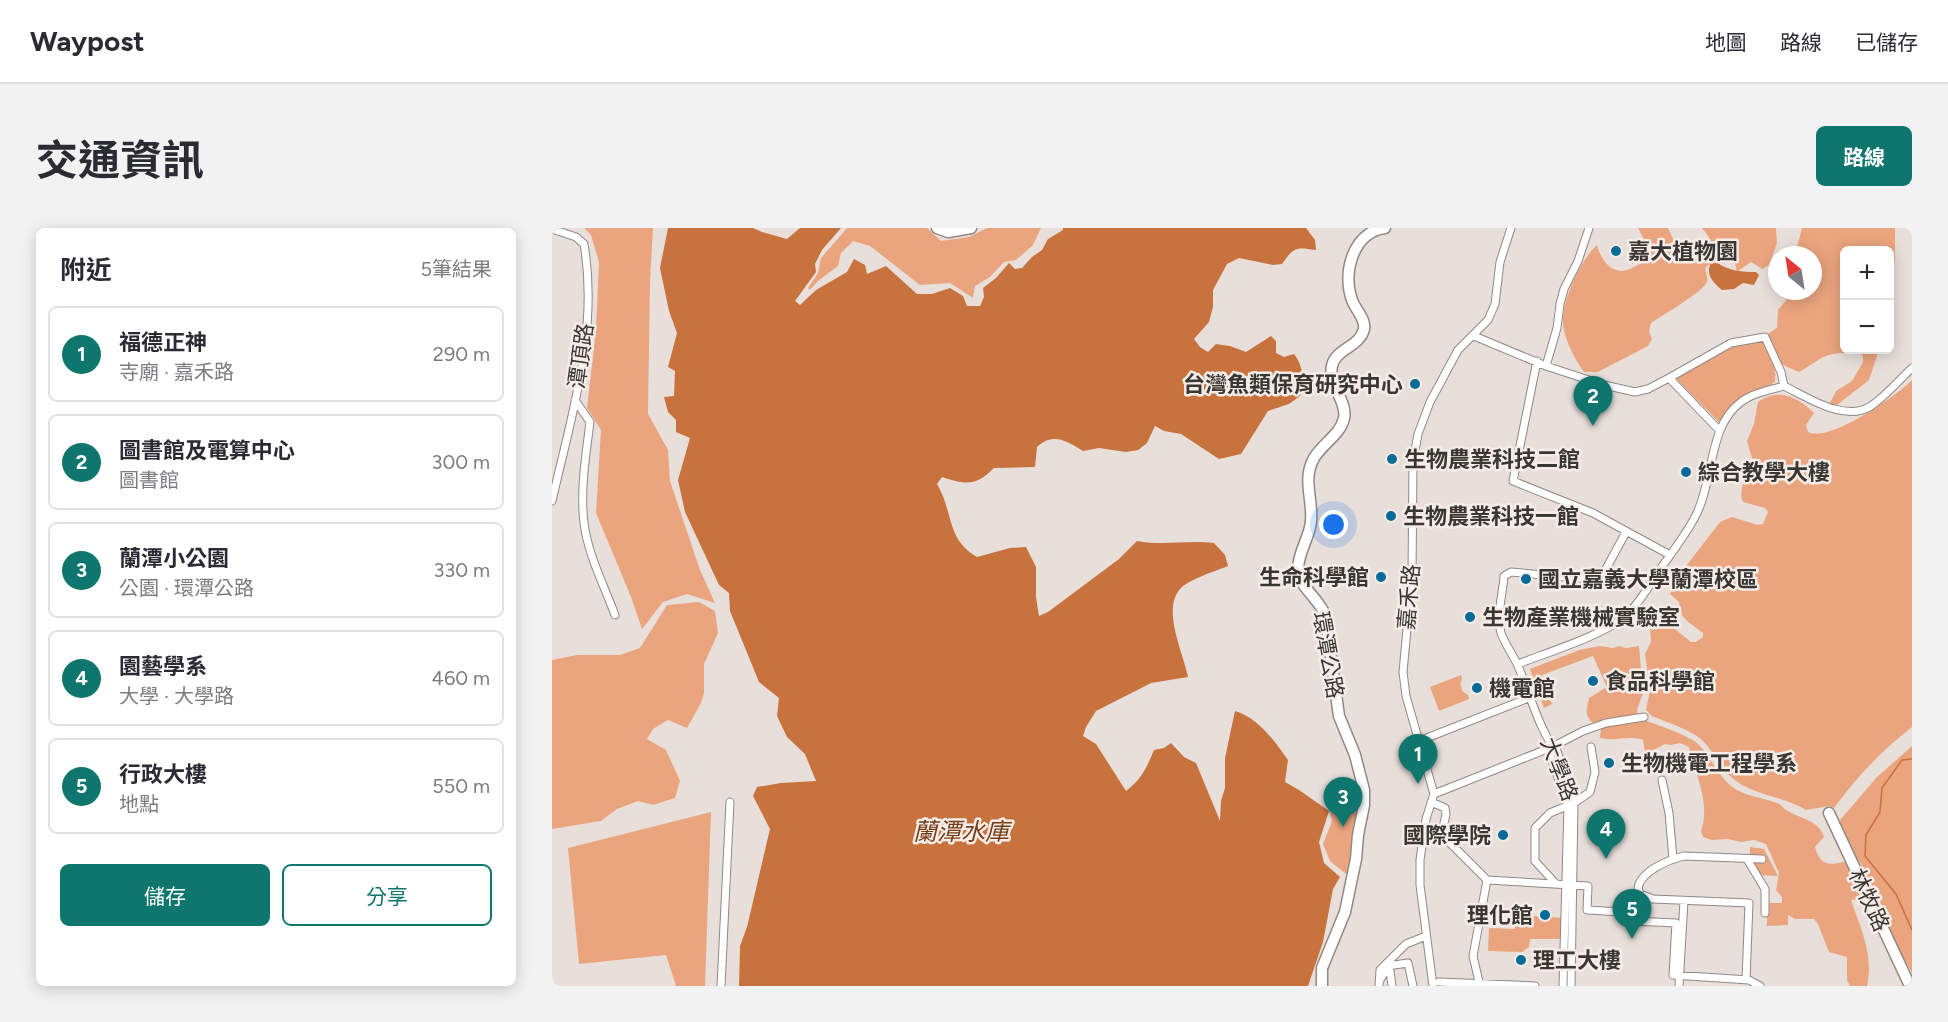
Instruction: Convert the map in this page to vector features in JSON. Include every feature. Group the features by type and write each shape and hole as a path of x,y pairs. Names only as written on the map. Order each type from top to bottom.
{"street":[{"path":"937,228 948,232 971,228"},
{"name":"環潭公路","path":"1322,986 1323,968 1345,912 1365,805 1364,790 1354,755 1339,716 1325,615 1321,604 1305,588 1298,568 1311,520 1308,487 1314,457 1341,426 1345,414 1331,376 1331,366 1335,359 1359,340 1364,330 1364,324 1352,301 1348,274 1358,244 1367,233 1385,228"},
{"name":"嘉禾路","path":"1434,794 1406,696 1403,672 1412,576 1413,461 1418,434 1430,402 1458,350 1488,321 1495,304 1500,262 1511,228"},
{"path":"1546,366 1557,328 1562,297 1589,228"},
{"name":"潭頂路","path":"552,229 576,237 584,244 588,282 583,372 552,501"},
{"path":"1474,336 1546,366 1604,385 1635,392 1648,389 1731,343 1765,337 1781,372 1784,386"},
{"path":"1537,361 1513,481 1593,513 1670,555"},
{"path":"1518,664 1605,629 1628,614 1697,514 1708,483 1719,430 1742,401 1784,386 1833,408 1856,412 1871,406 1912,368"},
{"path":"1669,378 1719,430"},
{"path":"575,400 590,422 583,478 584,523 591,552 615,615"},
{"name":"大學路","path":"1570,885 1571,804 1557,752 1552,747 1518,664 1501,632 1500,616 1504,576 1511,572 1600,580 1626,532"},
{"path":"1419,741 1531,697"},
{"path":"1535,986 1436,984 1426,936 1420,885 1420,860 1426,819 1434,794 1606,723 1644,717"},
{"path":"1556,884 1534,861 1535,828 1550,813 1590,792 1594,781 1591,747"},
{"path":"1662,780 1670,813 1673,859"},
{"path":"721,986 730,802"},
{"path":"1431,802 1445,808 1442,833 1447,840 1487,880 1587,886 1587,910 1622,912 1633,921 1676,923 1673,975 1746,980 1760,986"},
{"name":"林牧路","path":"1829,813 1908,985"},
{"path":"1746,980 1749,903 1653,899 1640,894 1638,888 1641,879 1673,859 1684,856 1761,859"},
{"path":"1747,859 1765,889 1765,913"},
{"path":"1479,984 1473,956 1487,880"},
{"path":"1563,986 1570,885"},
{"path":"1570,885 1571,986"},
{"path":"1679,986 1684,901"},
{"path":"1379,984 1380,970 1406,944 1426,936"},
{"path":"1380,970 1395,963 1408,963 1413,986"},
{"path":"1379,984 1384,973 1390,971 1392,986"}],"shaded area":[{"path":"584,228 653,228 648,414 668,450 670,481 700,570 715,603 687,594 663,602 642,629 596,513 601,430 587,408 596,330 599,262 591,235"},
{"path":"847,228 927,228 941,241 969,237 987,228 1041,228 1033,245 1016,260 1004,262 990,277 975,286 973,298 950,283 920,285 870,246 853,241 841,253 838,266 810,290 808,288 818,273 821,258"},
{"path":"1638,228 1668,228 1683,260 1693,256 1709,237 1702,228 1776,228 1777,243 1776,246 1768,246 1768,266 1762,269 1751,262 1737,272 1735,264 1727,259 1714,266 1708,265 1705,268 1707,282 1704,286 1690,298 1651,323 1649,331 1652,339 1648,346 1598,372 1584,372 1567,341 1563,320 1567,297 1584,261 1597,245 1607,264 1621,271 1649,259 1650,251"},
{"path":"1802,228 1895,228 1894,264 1894,246 1840,246 1840,353 1819,359 1799,372 1783,365 1766,335 1777,328 1778,310 1786,300 1822,300 1822,246 1797,246"},
{"path":"1762,340 1774,365 1775,382 1730,408 1719,422 1674,377 1732,345"},
{"path":"1861,354 1878,354 1869,380 1832,409 1824,408 1830,403 1836,391 1852,381 1863,362"},
{"path":"1912,380 1912,727 1870,765 1834,808 1829,806 1806,810 1742,785 1729,775 1697,736 1652,716 1646,710 1650,690 1645,654 1651,642 1650,628 1661,620 1691,642 1696,642 1703,637 1703,633 1682,615 1679,602 1670,594 1679,575 1720,522 1732,517 1758,525 1763,524 1768,512 1765,508 1743,502 1741,491 1744,481 1757,464 1752,458 1747,441 1754,424 1758,402 1773,395 1795,399 1814,413 1806,425 1808,432 1818,434 1846,425 1862,416"},
{"path":"699,602 715,611 718,633 704,664 704,693 701,703 687,728 668,720 653,729 647,739 666,750 680,781 675,798 653,805 638,801 617,809 601,821 552,829 552,660 577,655 620,655 640,648 667,605"},
{"path":"1600,646 1626,648 1639,646 1643,693 1637,710 1638,718 1694,741 1725,780 1737,790 1778,804 1814,823 1822,831 1824,837 1815,847 1820,859 1824,862 1832,864 1849,861 1859,889 1859,899 1851,900 1868,953 1867,986 1850,986 1847,980 1847,957 1829,952 1814,919 1795,919 1788,915 1788,925 1767,926 1767,903 1782,903 1782,897 1776,890 1779,873 1766,844 1754,840 1741,842 1728,839 1712,840 1703,837 1701,831 1704,820 1703,799 1689,747 1680,743 1665,744 1648,753 1645,752 1643,740 1600,738 1601,729 1589,719 1587,709 1589,698 1607,687 1593,656 1542,675 1552,704 1544,708 1530,669 1579,650"},
{"path":"1461,675 1460,684 1469,699 1439,711 1430,687"},
{"path":"1912,746 1912,973 1878,912 1864,881 1861,864 1842,838 1840,820 1877,777"},
{"path":"1360,783 1359,830 1351,865 1346,874 1330,861 1323,844 1332,821 1328,804 1345,786"},
{"path":"711,812 705,986 676,986 666,955 579,964 568,848"},
{"path":"1750,847 1764,849 1778,876 1759,875 1750,861"},
{"path":"1516,915 1566,918 1565,939 1530,939 1529,947 1522,952 1488,951 1489,928 1515,929"}],"water":[{"name":"蘭潭水庫","path":"668,228 753,228 787,239 800,228 841,228 822,250 815,264 816,272 795,301 800,305 816,290 847,272 854,259 865,265 867,274 886,266 917,294 932,294 950,288 963,296 967,306 980,306 984,297 983,288 996,278 1009,263 1015,269 1022,268 1042,250 1048,239 1063,228 1306,228 1315,240 1316,250 1292,251 1282,264 1273,265 1239,258 1227,264 1213,290 1213,307 1209,322 1194,339 1208,352 1216,344 1246,352 1271,336 1276,341 1276,353 1284,357 1294,354 1300,364 1302,385 1300,396 1289,404 1268,411 1241,454 1219,459 1181,434 1164,431 1155,426 1147,443 1138,450 1126,452 1099,448 1083,451 1066,441 1054,439 1043,442 1037,447 1035,467 994,468 982,478 970,482 958,482 942,477 937,484 955,534 967,550 977,557 1010,548 1026,547 1036,567 1036,597 1039,616 1048,612 1119,559 1137,541 1214,543 1225,555 1228,566 1190,581 1175,597 1173,618 1175,631 1188,677 1151,683 1096,711 1083,736 1096,744 1126,791 1143,773 1154,750 1164,748 1171,743 1184,757 1196,763 1220,821 1221,801 1225,788 1225,758 1235,711 1258,724 1272,738 1288,760 1285,782 1329,811 1319,842 1324,863 1340,877 1333,889 1323,942 1308,986 739,986 740,946 747,927 770,829 753,796 757,787 816,781 805,754 787,737 777,716 779,698 759,682 730,611 729,593 719,585 685,512 678,480 690,438 676,432 676,420 668,412 664,397 674,396 675,371 668,367 677,333 669,311 660,268"},
{"path":"1717,262 1730,269 1756,272 1759,275 1754,285 1743,283 1734,289 1722,290 1709,273 1710,265"}],"waterway":[{"path":"1912,759 1902,760 1882,788 1880,812 1866,835 1865,856 1896,894 1912,930"}],"place":[{"name":"嘉大植物園","path":"1616,251"},
{"name":"台灣魚類保育研究中心","path":"1415,384"},
{"name":"圖書館及電算中心","path":"1593,426"},
{"name":"生物農業科技二館","path":"1392,459"},
{"name":"綜合教學大樓","path":"1686,472"},
{"name":"生物農業科技一館","path":"1391,516"},
{"name":"生命科學館","path":"1381,577"},
{"name":"國立嘉義大學蘭潭校區","path":"1526,579"},
{"name":"生物產業機械實驗室","path":"1470,617"},
{"name":"食品科學館","path":"1593,681"},
{"name":"機電館","path":"1477,688"},
{"name":"生物機電工程學系","path":"1609,763"},
{"name":"福德正神","path":"1418,784"},
{"name":"蘭潭小公園","path":"1343,827"},
{"name":"國際學院","path":"1503,835"},
{"name":"園藝學系","path":"1606,859"},
{"name":"理化館","path":"1545,915"},
{"name":"行政大樓","path":"1632,939"},
{"name":"理工大樓","path":"1521,960"}]}
